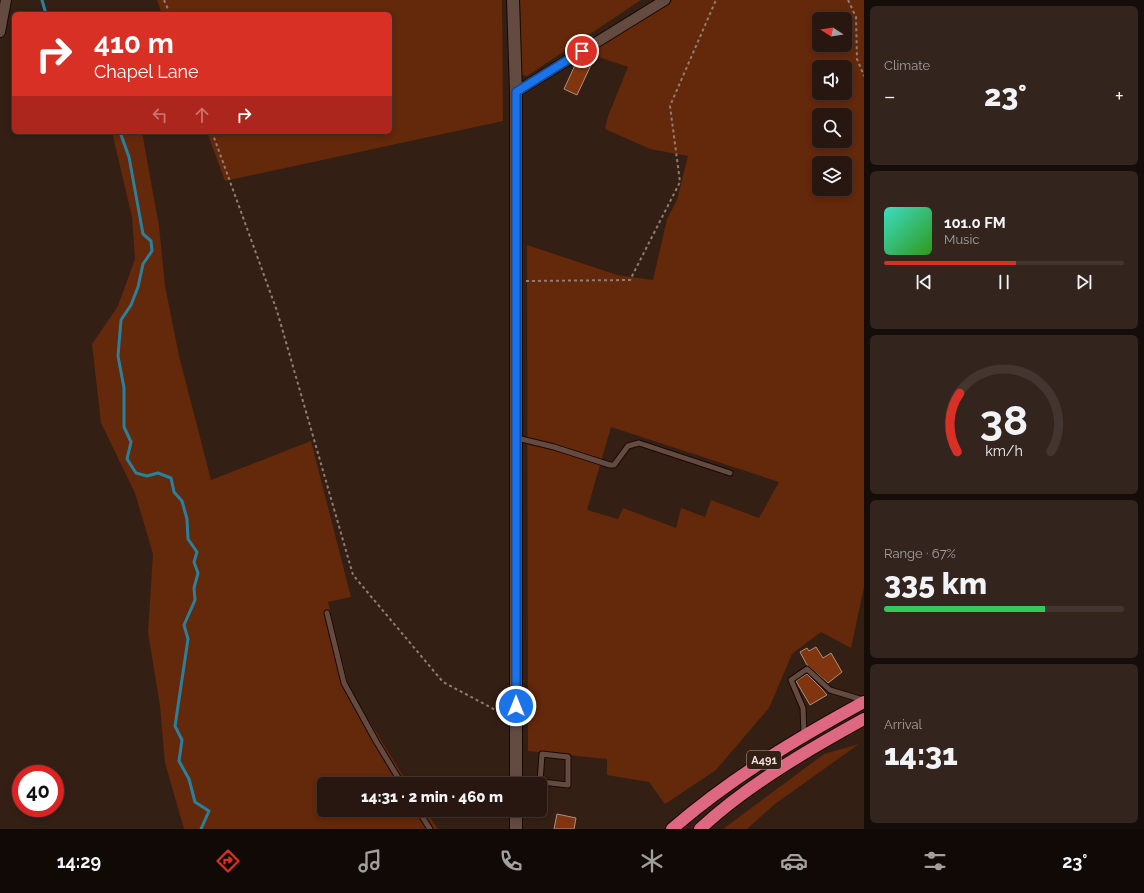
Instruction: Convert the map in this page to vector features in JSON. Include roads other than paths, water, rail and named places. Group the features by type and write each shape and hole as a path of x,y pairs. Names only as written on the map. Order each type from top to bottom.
{"highway":[{"name":"A491","path":"672,829 715,794 753,767 804,735 864,701"},
{"name":"A491","path":"700,829 710,820 782,768 815,746 864,720"}],"street":[{"path":"0,32 6,0"},
{"path":"513,0 516,92 516,777"},
{"path":"516,92 664,0"},
{"path":"516,817 516,829"}],"lane":[{"path":"516,438 614,466 628,446 639,443 730,473"},
{"path":"327,613 344,683 398,777"},
{"path":"804,735 804,708 791,680 807,669 830,690 864,701"},
{"path":"542,754 568,757 568,785 540,782 542,754"},
{"path":"422,817 430,829"}],"waterway":[{"path":"42,0 45,12"},
{"path":"121,134 129,157 143,234 151,241 152,251 143,264 138,287 131,305 121,320 118,356 124,388 124,427 131,442 127,459 136,473 147,476 158,473 171,478 174,492 182,501 187,519 188,539 197,552 194,562 198,573 194,588 195,600 184,625 188,639 175,726 182,740 179,761 189,779 195,802 209,811 201,829"}]}
